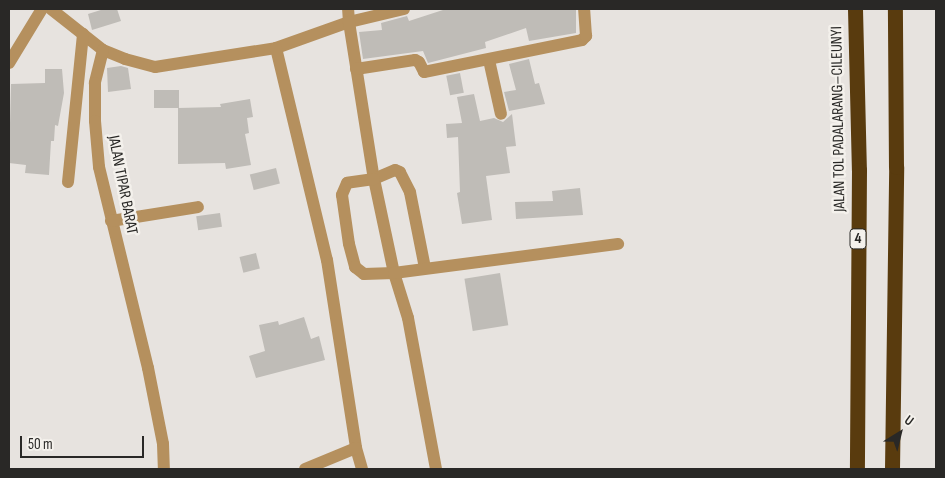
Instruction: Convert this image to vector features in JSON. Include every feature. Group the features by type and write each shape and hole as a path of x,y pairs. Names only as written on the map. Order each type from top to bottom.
{"highway":[{"name":"JALAN TOL PADALARANG–CILEUNYI","path":"855,9 859,170 857,469"},
{"path":"892,469 896,9"}],"street":[{"path":"9,63 42,9"},
{"path":"51,9 103,50 125,59 155,66 276,48 349,15 404,9"},
{"path":"356,69 415,60 419,62 424,72 582,40 586,36 584,9"},
{"path":"349,15 374,179 394,272 408,318 436,469"},
{"path":"68,182 83,34"},
{"path":"276,48 327,260 356,448 362,469"},
{"name":"JALAN TIPAR BARAT","path":"103,50 96,84 95,121 99,167 148,368 163,444 164,469"},
{"path":"489,60 501,114"},
{"path":"425,268 410,192 404,177 395,170 374,179 348,183 344,187 342,195 353,262 358,271 364,274 394,272 618,244"},
{"path":"111,221 198,208"},
{"path":"305,469 356,448"}],"building":[{"path":"104,9 117,9 121,21 92,30 88,14"},
{"path":"446,9 576,9 576,33 529,41 526,28 485,42 486,48 428,63 423,51 363,59 359,32 382,30 381,23 407,16 409,21"},
{"path":"529,59 535,84 539,83 545,104 509,111 504,92 516,90 509,64"},
{"path":"121,66 128,68 131,89 108,92 107,68"},
{"path":"45,69 62,69 64,93 58,126 55,125 54,141 51,141 49,175 25,173 26,165 9,163 11,84 45,83"},
{"path":"460,73 464,93 450,95 446,76"},
{"path":"154,90 179,90 179,108 154,108"},
{"path":"474,94 480,121 494,118 503,122 512,114 516,146 506,147 510,173 486,176 492,220 462,224 457,193 460,192 458,137 447,138 446,124 462,123 457,97"},
{"path":"250,99 253,117 247,118 249,133 245,134 251,165 226,169 225,163 178,164 178,108 221,107 220,104"},
{"path":"276,168 280,184 254,190 250,175"},
{"path":"580,188 583,215 516,219 515,202 553,201 552,191"},
{"path":"220,213 222,227 198,230 196,216"},
{"path":"256,253 260,269 243,273 240,257"},
{"path":"500,273 508,325 473,331 464,279"},
{"path":"304,317 311,339 319,336 325,360 256,378 249,356 265,351 259,325 278,321 279,325"}]}
